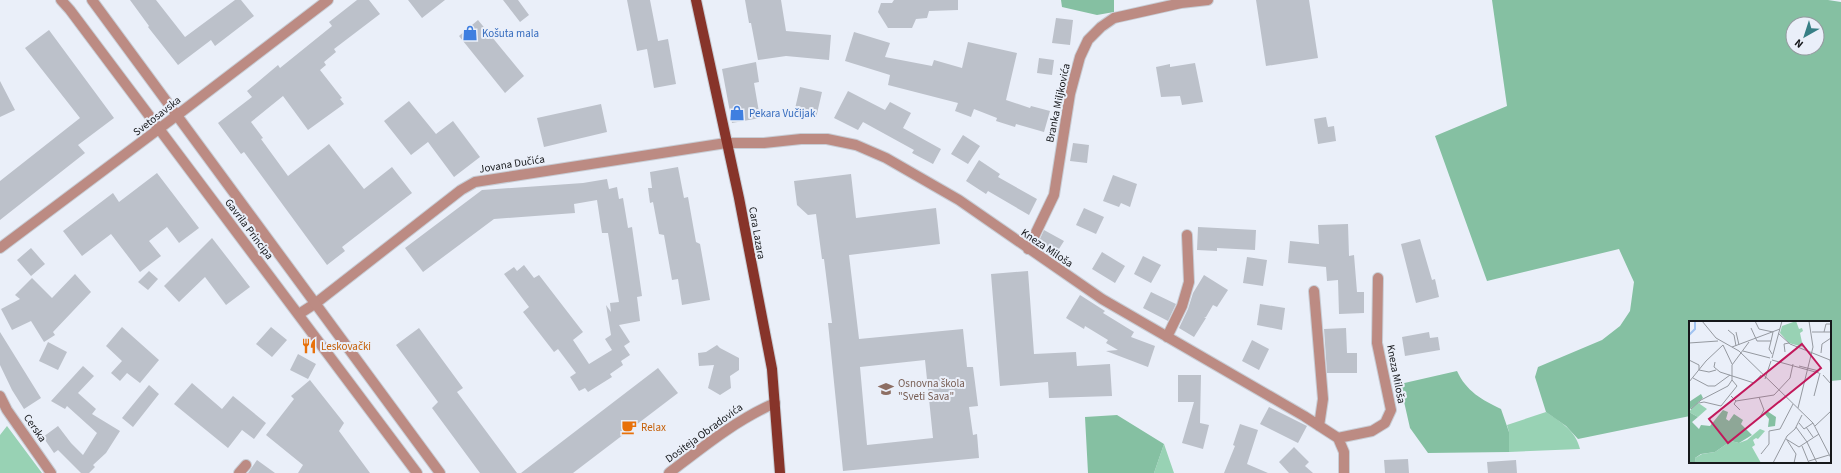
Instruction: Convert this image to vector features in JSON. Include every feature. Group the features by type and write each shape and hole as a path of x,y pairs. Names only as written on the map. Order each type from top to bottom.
{"main road":[{"name":"Cara Lazara","path":"696,0 737,191 772,368 780,473"}],"street":[{"name":"Gavrila Principa","path":"61,0 299,314 417,473"},
{"name":"Gavrila Principa","path":"92,0 440,473"},
{"name":"Svetosavska","path":"0,248 160,130 176,116 328,0"},
{"name":"Branka Miljkovića","path":"1028,249 1054,195 1070,94 1080,57 1088,40 1114,18 1181,3 1208,0"},
{"name":"Kneza Miloša","path":"726,142 764,143 801,138 827,139 856,145 886,158 959,200 1102,299 1191,350 1338,438 1372,431 1385,423 1392,410 1377,343 1378,278"},
{"name":"Jovana Dučića","path":"299,314 316,303 461,190 475,182 726,142"},
{"path":"1167,337 1182,306 1189,282 1187,235"},
{"path":"1314,291 1323,399 1319,426"},
{"name":"Cerska","path":"0,396 7,410 51,473"},
{"name":"Dositeja Obradovića","path":"669,473 729,428 754,412 775,403"},
{"path":"1338,438 1344,452 1344,473"},
{"path":"239,473 246,465"}],"green space":[{"path":"1061,0 1114,0 1114,12 1097,15 1062,7"},
{"path":"1492,0 1828,0 1841,2 1841,380 1831,381 1831,321 1689,321 1689,416 1578,439 1566,426 1546,412 1535,377 1538,367 1602,340 1620,326 1630,311 1634,282 1619,249 1487,281 1435,136 1507,106"},
{"path":"1457,371 1465,384 1475,394 1501,409 1509,432 1509,452 1428,453 1410,428 1400,384"},
{"path":"1546,412 1562,423 1571,432 1580,449 1509,452 1509,432 1507,425"},
{"path":"1117,415 1164,444 1154,473 1088,473 1085,417"},
{"path":"7,426 42,473 0,473 0,435"},
{"path":"1164,444 1174,473 1154,473"}],"building":[{"path":"130,0 156,0 185,37 235,0 241,0 254,16 215,46 211,40 178,65 148,27 149,26"},
{"path":"357,0 369,0 380,14 334,49 336,52 324,62 326,65 320,70 342,98 340,99 344,104 308,130 283,96 251,122 263,138 261,139 288,176 329,144 364,189 392,167 412,193 342,247 345,251 327,265 244,152 241,154 218,123 252,97 247,91 278,65 280,68 332,26 329,22"},
{"path":"408,0 445,0 422,18"},
{"path":"503,0 518,0 529,15 520,22"},
{"path":"627,0 650,0 658,41 668,39 676,84 654,88 647,49 637,51"},
{"path":"745,0 781,0 786,31 831,35 829,60 786,56 758,60"},
{"path":"894,0 958,0 958,10 929,11 927,18 916,19 912,28 888,28 878,12 881,3 892,3"},
{"path":"1256,0 1309,0 1318,58 1266,66"},
{"path":"1056,18 1073,20 1070,45 1052,43"},
{"path":"478,20 524,76 505,93 459,36"},
{"path":"49,30 114,118 78,145 85,153 0,220 0,181 80,118 25,48"},
{"path":"854,32 890,43 885,57 932,66 934,60 962,68 968,42 1017,53 1006,100 1030,108 1031,106 1050,111 1044,132 1016,124 1015,127 996,121 997,118 974,109 971,117 955,111 958,103 888,85 890,75 845,61"},
{"path":"1039,58 1054,60 1052,75 1037,73"},
{"path":"756,62 759,82 754,83 760,118 732,123 722,69"},
{"path":"1195,63 1203,102 1182,105 1180,96 1161,97 1156,67 1170,64 1170,67"},
{"path":"0,81 15,110 0,117"},
{"path":"800,87 822,92 816,118 794,113"},
{"path":"848,91 885,110 890,102 911,113 903,128 941,149 933,164 912,153 914,150 863,122 858,130 834,118"},
{"path":"409,101 436,134 453,121 480,157 454,177 428,142 411,155 384,121"},
{"path":"601,104 607,132 544,147 537,118"},
{"path":"1326,117 1328,127 1334,126 1336,141 1318,144 1314,119"},
{"path":"963,135 980,146 968,164 951,154"},
{"path":"1073,143 1089,145 1087,163 1070,161"},
{"path":"979,160 1000,174 998,177 1037,199 1029,215 988,191 986,194 966,181"},
{"path":"678,167 684,198 688,197 696,242 700,244 710,300 682,305 678,279 672,280 664,235 659,234 653,202 650,203 648,188 652,188 650,172"},
{"path":"157,173 199,228 179,243 167,227 149,241 161,256 140,272 111,234 82,256 63,231 113,193 119,202"},
{"path":"851,174 856,218 936,208 940,244 849,255 859,339 963,329 967,367 973,367 978,406 969,407 973,435 977,434 979,458 843,471 828,323 832,323 824,259 822,259 816,214 808,215 797,205 794,181","holes":["925,360 933,438 867,445 860,367"]},
{"path":"1113,175 1137,184 1130,207 1121,203 1119,207 1103,201"},
{"path":"607,179 609,189 617,187 619,199 623,198 628,228 632,227 642,296 637,297 640,321 619,325 630,342 624,346 630,355 621,361 623,365 610,374 612,377 588,392 585,388 579,391 570,377 576,373 558,349 554,352 523,312 529,307 504,274 514,267 517,271 524,265 534,278 539,275 583,332 573,340 589,364 612,350 605,339 611,335 606,305 611,312 610,303 619,302 608,233 602,233 597,200 574,204 575,213 494,219 423,272 405,248 482,190 583,183"},
{"path":"1084,208 1104,217 1096,234 1076,225"},
{"path":"1348,224 1349,256 1354,255 1357,292 1364,292 1364,313 1339,314 1338,280 1327,281 1326,267 1288,263 1290,241 1319,244 1318,225"},
{"path":"1198,227 1256,230 1255,250 1217,248 1217,251 1197,250"},
{"path":"1044,230 1064,241 1057,252 1039,241"},
{"path":"212,238 250,287 226,305 205,277 179,302 164,286"},
{"path":"1420,239 1432,280 1435,279 1439,297 1416,303 1401,244"},
{"path":"31,248 45,264 31,276 17,260"},
{"path":"1102,252 1125,266 1115,283 1092,269"},
{"path":"1143,256 1161,265 1151,283 1134,274"},
{"path":"1247,257 1267,260 1263,286 1243,283"},
{"path":"149,271 158,279 148,290 138,282"},
{"path":"1028,271 1034,354 1076,352 1077,366 1110,364 1112,396 1049,398 1048,382 1000,386 991,274"},
{"path":"75,274 91,292 53,332 55,335 44,342 31,321 12,330 1,309 20,299 15,295 32,278 52,298"},
{"path":"1204,275 1228,290 1217,307 1213,305 1206,317 1204,317 1206,318 1194,337 1179,328 1188,309 1193,293"},
{"path":"1151,292 1176,304 1168,321 1143,308"},
{"path":"1080,295 1105,311 1103,313 1134,332 1131,337 1155,346 1148,367 1106,351 1118,350 1106,343 1108,340 1085,326 1084,329 1066,318"},
{"path":"1260,304 1285,308 1282,330 1257,325"},
{"path":"122,327 159,360 140,383 127,373 120,381 111,373 122,361 106,346"},
{"path":"271,327 287,340 272,357 256,344"},
{"path":"419,328 463,388 457,392 517,473 480,473 432,408 438,402 396,345"},
{"path":"1346,328 1347,353 1357,353 1357,373 1327,373 1324,329"},
{"path":"0,332 41,398 24,409 12,390 0,365"},
{"path":"1429,332 1430,338 1438,337 1440,350 1405,356 1402,337"},
{"path":"1252,340 1269,349 1259,370 1242,361"},
{"path":"48,342 67,352 58,370 39,361"},
{"path":"717,345 739,358 739,370 730,376 731,388 720,395 708,388 714,365 699,366 698,353 706,352"},
{"path":"298,354 316,364 308,379 290,370"},
{"path":"83,366 94,376 78,393 96,409 92,414 120,431 106,453 93,465 95,467 89,473 81,473 58,450 54,453 43,437 58,426 71,443 83,455 97,433 67,406 65,409 51,401"},
{"path":"658,368 678,393 573,473 521,473"},
{"path":"1178,375 1201,375 1200,423 1209,425 1203,449 1182,443 1194,402 1178,402"},
{"path":"310,380 344,423 339,431 370,473 298,473 303,465 266,435 294,399 291,396"},
{"path":"192,383 222,409 233,396 266,423 254,439 242,430 228,448 174,404"},
{"path":"149,385 159,394 133,427 122,418"},
{"path":"1269,407 1307,426 1298,443 1260,424"},
{"path":"1240,424 1258,430 1247,464 1268,473 1224,473 1235,446 1233,445"},
{"path":"1294,447 1309,462 1305,466 1313,473 1289,473 1279,462"},
{"path":"1408,459 1409,473 1385,473 1384,460"},
{"path":"257,460 275,473 248,473"},
{"path":"1516,460 1517,473 1488,473 1487,462"}],"place":[{"name":"Košuta mala","path":"470,33"},
{"name":"Pekara Vučijak","path":"737,113"},
{"name":"Leskovački","path":"309,346"},
{"name":"Osnovna škola \"Sveti Sava\"","path":"886,389"},
{"name":"Relax","path":"629,427"}]}
